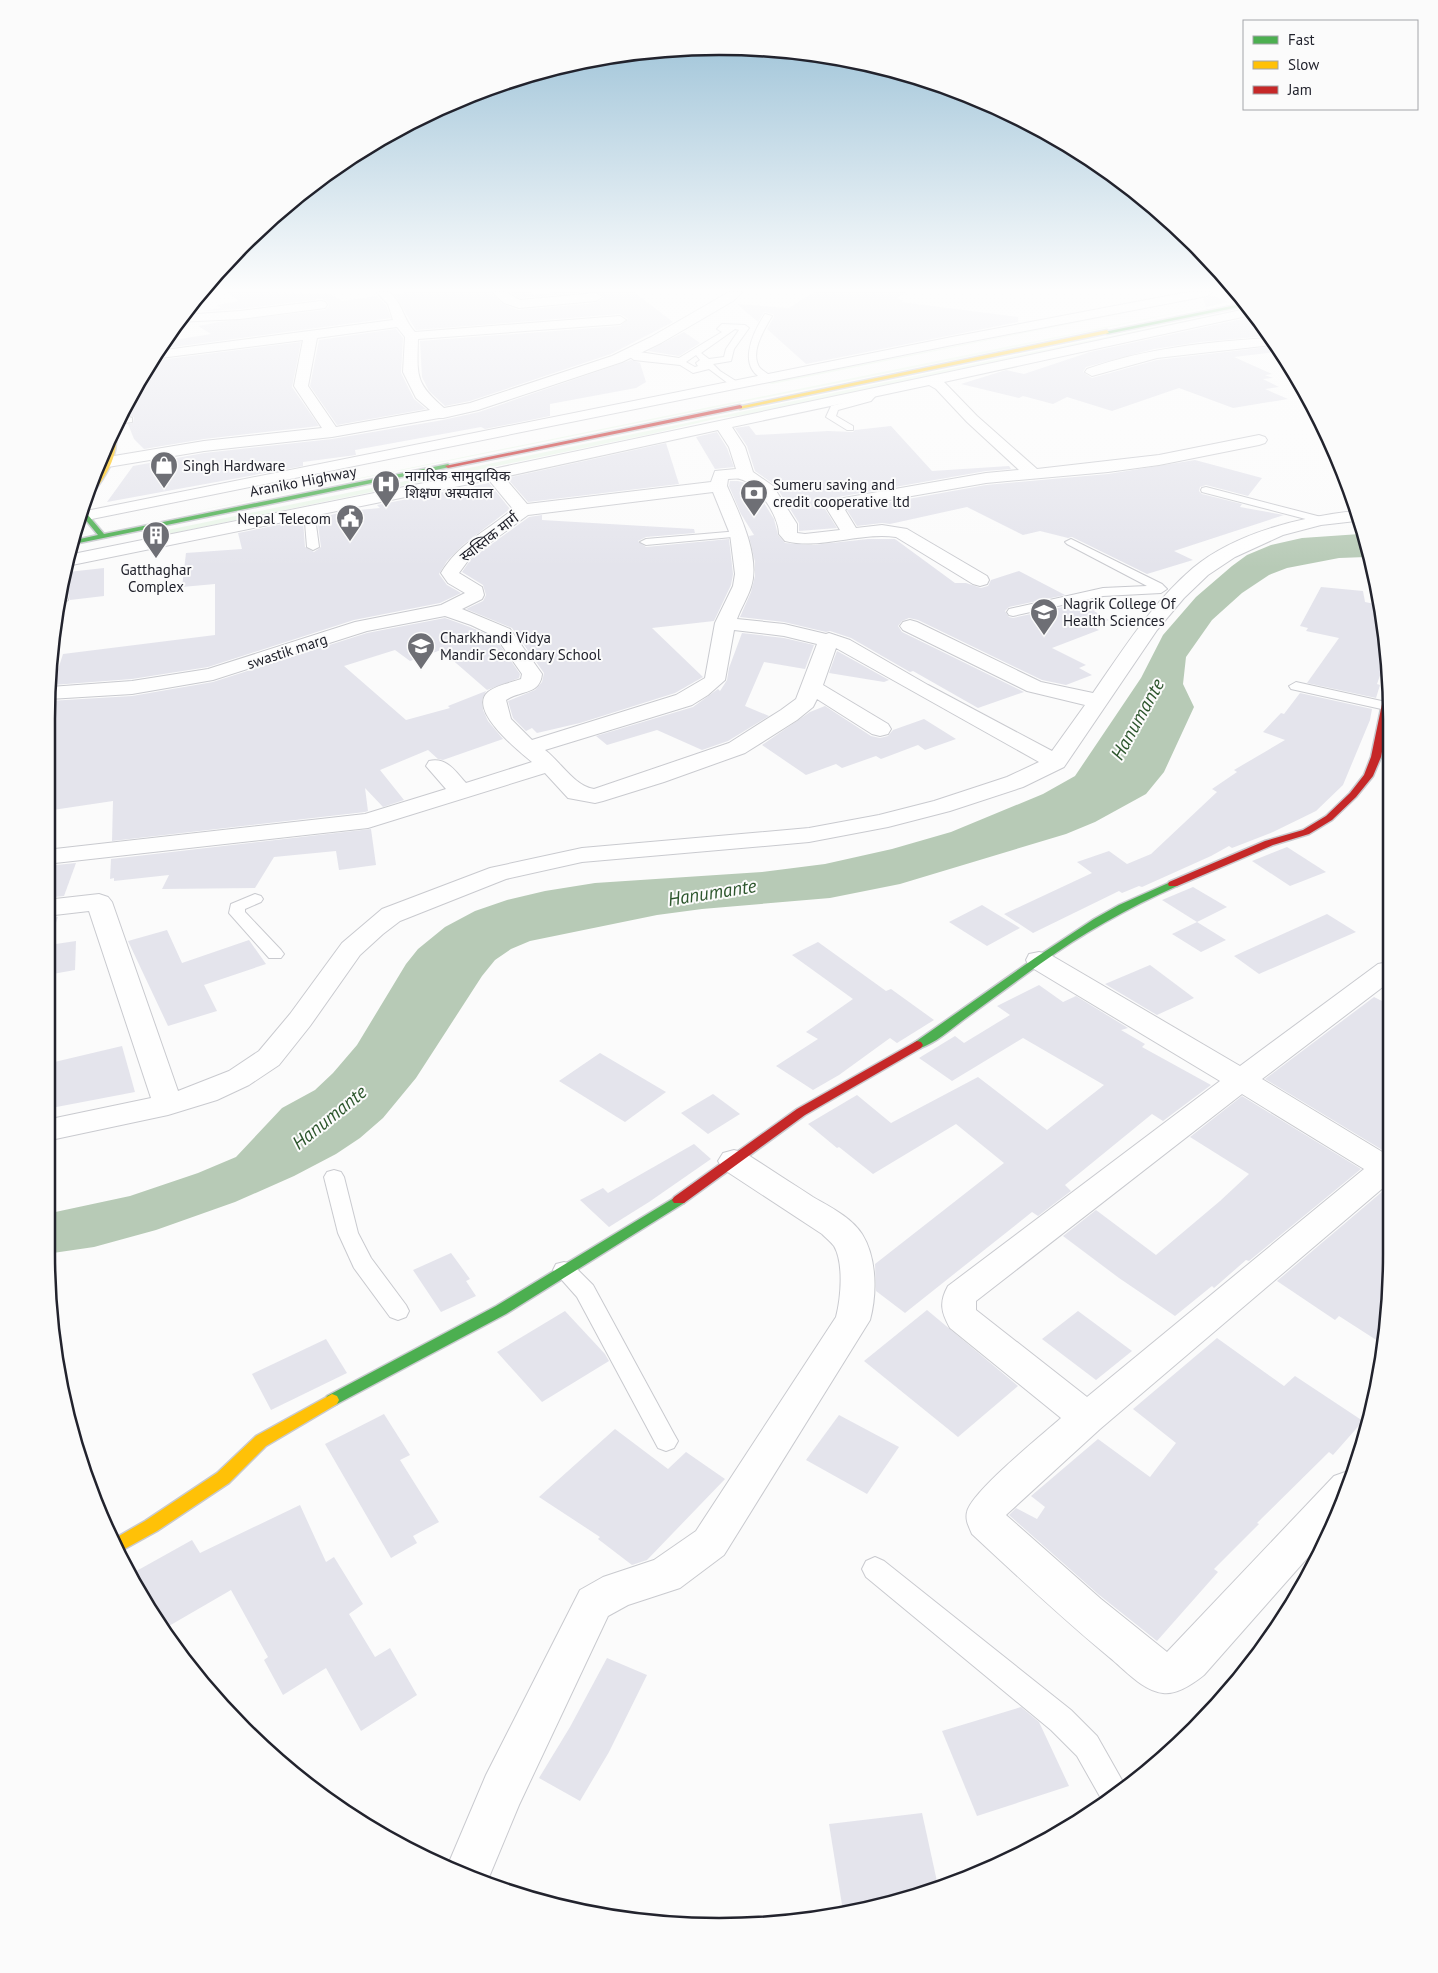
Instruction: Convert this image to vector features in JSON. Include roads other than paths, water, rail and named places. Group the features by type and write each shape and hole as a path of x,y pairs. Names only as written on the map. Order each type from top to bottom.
{"main road":[{"name":"Araniko Highway","path":"91,523 787,384"},
{"name":"Araniko Highway","path":"91,523 825,384"},
{"path":"91,523 108,462 116,442"},
{"path":"121,1543 151,1526 223,1478 261,1441 304,1415 502,1310 564,1270 661,1212 734,1162 801,1112 938,1033 1039,960 1122,907 1269,843 1306,832 1329,818 1353,795 1368,776 1376,757 1383,721"}],"street":[{"path":"302,384 332,432"},
{"path":"416,384 421,395 443,414"},
{"path":"108,462 204,446 332,432 443,414 472,407 542,384"},
{"path":"80,541 91,523 740,384"},
{"path":"91,523 309,510 493,474 912,384"},
{"path":"937,384 972,419 1033,474"},
{"path":"720,425 730,432 736,442 745,474"},
{"path":"851,534 836,508 844,503 986,478 1108,467 1159,460 1259,440"},
{"path":"493,474 523,510 719,486"},
{"path":"528,748 673,704 701,691 714,680 725,623 743,580 739,534 719,486 721,474 745,474 767,490 788,524 788,534 791,537 805,539 882,530 901,533 980,580"},
{"name":"स्वस्तिक मार्ग","path":"455,564 486,536 510,521 523,510"},
{"path":"55,1129 168,1104 206,1093 238,1078 269,1058 300,1020 351,949 392,916 440,895 499,873 582,855 809,835 880,822 942,806 1006,785 1056,762 1150,626 1169,591 1255,539 1277,531 1321,520 1351,516"},
{"name":"swastik marg","path":"56,693 120,690 189,680 223,671 362,626 446,610 475,595 475,591 450,573 455,564"},
{"path":"446,610 478,621 503,634 532,674 531,682 505,691 495,697 494,706 507,729 549,764 576,793 595,796 656,777 737,748 790,716 805,702 829,639"},
{"path":"725,623 784,630 844,644 920,689 1056,762"},
{"path":"910,626 1034,687 1098,701"},
{"path":"812,687 880,729"},
{"path":"55,856 368,821 549,764"},
{"path":"437,766 461,791"},
{"path":"55,907 99,902 168,1104"},
{"path":"1039,960 1383,1163"},
{"path":"1087,1418 962,1318 958,1308 960,1295 1383,974"},
{"path":"470,1869 502,1792 594,1603 617,1590 666,1575 710,1542 853,1320 857,1304 857,1271 849,1241 834,1226 734,1162"},
{"path":"1334,1502 1294,1544 1189,1661 1178,1670 1169,1674 1161,1673 1086,1612 986,1522 986,1512 991,1504 1087,1418 1383,1170"}],"lane":[{"path":"850,428 831,417 834,408 868,399 874,392"},
{"path":"1206,490 1321,520"},
{"path":"309,510 313,547"},
{"path":"646,542 739,534"},
{"path":"1071,542 1169,591"},
{"path":"1013,612 1103,592 1169,591"},
{"path":"1296,686 1383,704"},
{"path":"255,899 237,908 237,913 275,954"},
{"path":"334,1177 348,1233 362,1262 398,1311"},
{"path":"564,1270 585,1291 666,1441"},
{"path":"874,1569 1061,1720 1087,1746 1112,1789"}],"water":[{"name":"Hanumante","path":"1356,534 1362,557 1339,558 1287,568 1269,575 1242,593 1212,620 1186,657 1183,684 1194,707 1164,772 1146,794 1095,822 1066,834 900,884 830,898 702,909 657,915 530,941 511,949 495,960 482,976 416,1078 383,1118 360,1138 336,1154 294,1176 235,1202 156,1230 94,1247 55,1253 55,1212 130,1196 198,1173 236,1157 282,1108 315,1090 333,1073 357,1045 406,964 418,949 445,927 475,911 507,900 545,891 595,883 762,872 825,864 892,849 951,832 1043,794 1075,776 1141,678 1163,635 1196,597 1247,555 1271,545 1302,538"}],"place":[{"name":"Singh Hardware","path":"164,489"},
{"name":"नागरिक सामुदायिक शिक्षण अस्पताल","path":"386,508"},
{"name":"Sumeru saving and credit cooperative ltd","path":"754,517"},
{"name":"Nepal Telecom","path":"350,542"},
{"name":"Gatthaghar Complex","path":"156,559"},
{"name":"Nagrik College Of Health Sciences","path":"1044,636"},
{"name":"Charkhandi Vidya Mandir Secondary School","path":"421,670"}]}
